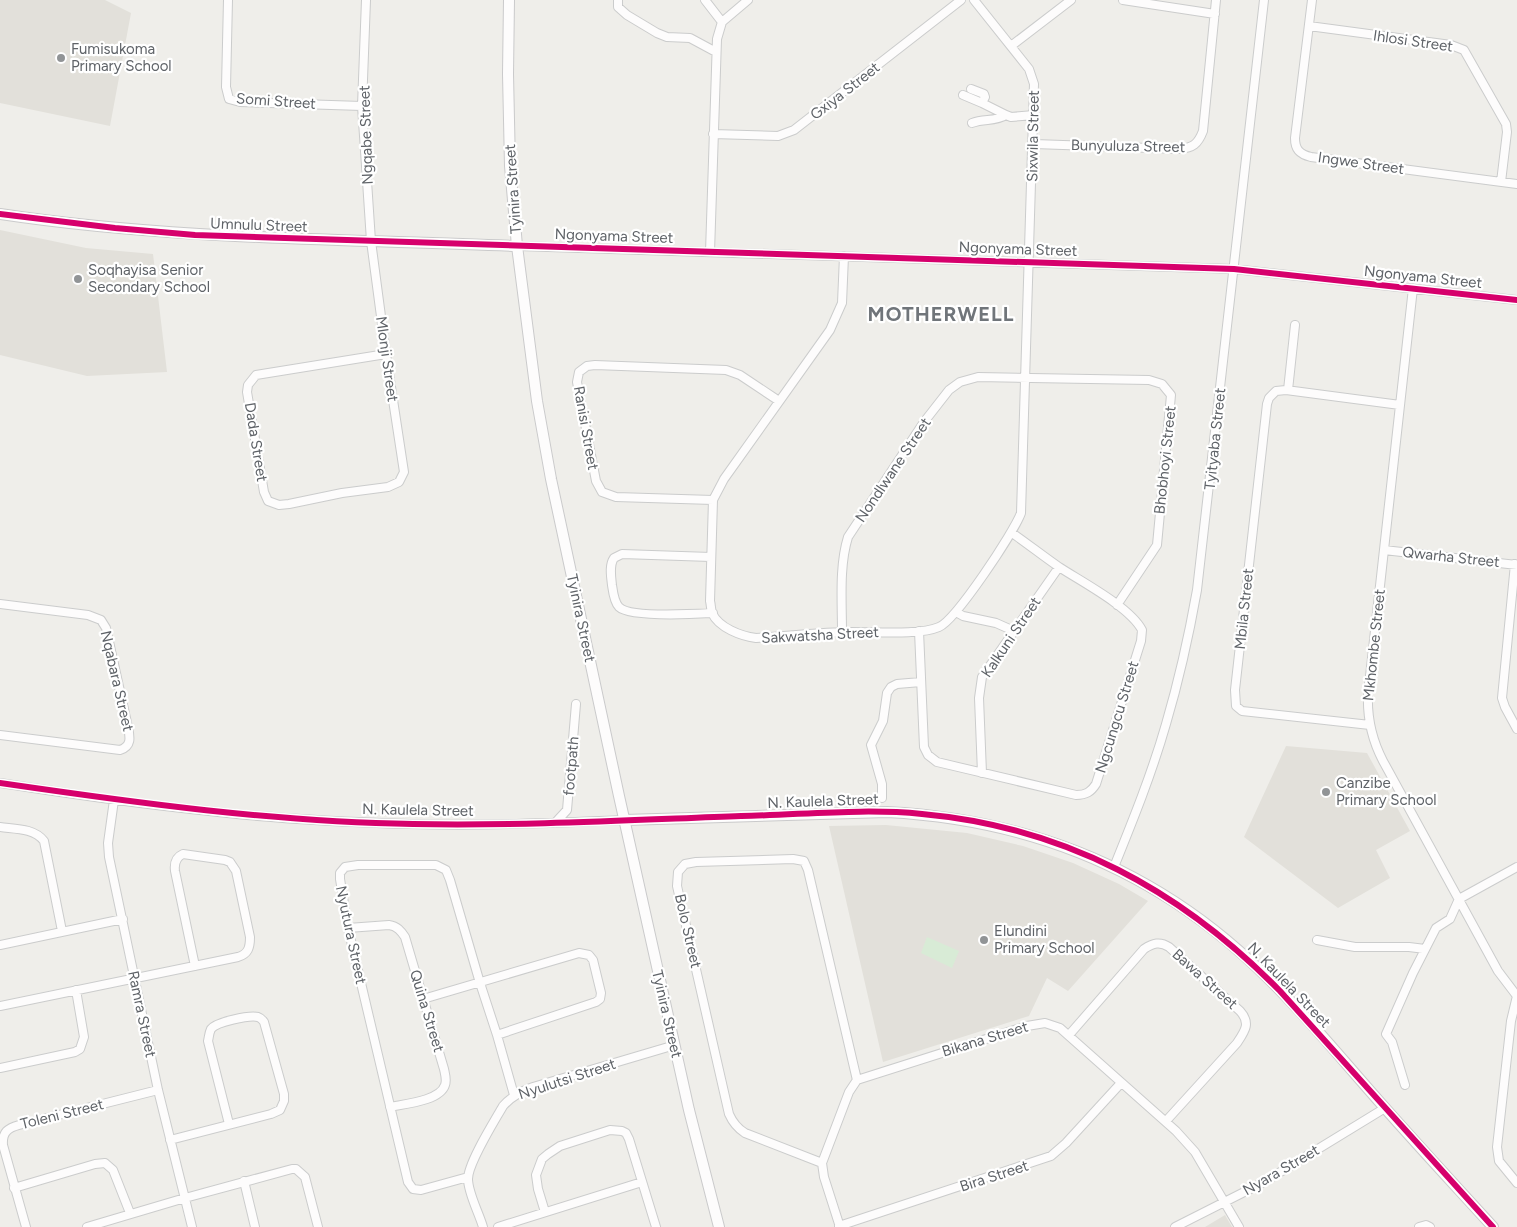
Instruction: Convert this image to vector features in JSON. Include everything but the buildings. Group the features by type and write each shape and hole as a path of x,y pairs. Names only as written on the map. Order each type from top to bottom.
{"street":[{"name":"Somi Street","path":"228,0 226,87 229,98 240,102 362,106"},
{"name":"Ngqabe Street","path":"366,0 362,106 371,241"},
{"name":"Tyinira Street","path":"509,0 510,166 518,246 544,442 624,820 689,1110 719,1227"},
{"path":"618,0 618,7 627,15 657,33 667,37 690,38 716,52"},
{"path":"705,0 722,22"},
{"path":"710,252 717,39 722,22 748,0"},
{"name":"Gxiya Street","path":"713,134 778,136 787,134 961,0"},
{"name":"Sixwila Street","path":"974,0 1033,76 1034,144 1030,262"},
{"path":"1011,46 1071,0"},
{"path":"1122,0 1214,14"},
{"name":"Bunyuluza Street","path":"1034,144 1179,149 1196,145 1202,131 1216,0"},
{"name":"Tyityaba Street","path":"1114,867 1146,785 1167,723 1191,625 1205,526 1264,0"},
{"name":"Ingwe Street","path":"1312,0 1295,138 1296,149 1300,153 1517,184"},
{"name":"Ihlosi Street","path":"1309,26 1451,44 1464,50 1506,124 1507,132 1501,182"},
{"path":"971,89 984,94 985,97 982,103"},
{"path":"963,96 1011,117 1034,115"},
{"path":"972,123 981,120 1000,119 1006,115"},
{"name":"Umnulu Street","path":"0,214 114,228 195,235 518,246"},
{"name":"Mlonji Street","path":"371,241 386,354 405,469 403,476"},
{"name":"Ngonyama Street","path":"518,246 1234,269 1517,300"},
{"path":"711,557 622,554 614,558 611,566 612,588 619,607 624,610 649,614 713,614 710,601 713,500 724,479 830,330 842,302 844,256"},
{"name":"Sakwatsha Street","path":"713,614 731,630 744,636 756,638 842,632 919,631 941,626 956,612 1012,533 1021,513 1030,262"},
{"name":"Mkhombe Street","path":"1413,288 1368,694 1370,725 1378,752 1498,972 1517,996"},
{"path":"1295,325 1288,390 1400,405"},
{"name":"Dada Street","path":"386,354 256,375 248,385 247,392 264,492 268,501 279,505 289,504 388,486 396,484 403,476"},
{"name":"Ranisi Street","path":"713,500 616,496 602,492 596,481 577,382 579,372 587,366 595,365 726,370 740,375 779,401"},
{"name":"Nondlwane Street","path":"842,632 843,576 845,545 848,537 924,422 949,390 960,382 978,377 1025,379"},
{"name":"Bhobhoyi Street","path":"1025,379 1149,380 1162,384 1171,395 1156,546 1117,605"},
{"name":"Mbila Street","path":"1288,390 1276,391 1269,398 1267,404 1235,702 1236,706 1242,711 1370,725"},
{"name":"Ngcungcu Street","path":"919,631 924,747 928,756 937,762 1076,796 1084,795 1093,789 1142,635 1140,626 1117,605 1012,533"},
{"name":"Qwarha Street","path":"1384,550 1516,564"},
{"path":"1516,564 1502,698 1517,729"},
{"name":"Kalkuni Street","path":"982,773 979,688 982,677 1059,567"},
{"name":"Nqabara Street","path":"0,604 88,615 101,620 106,628 128,726 129,742 127,747 120,750 0,735"},
{"path":"956,612 963,616 1014,630"},
{"path":"882,798 882,784 871,745 883,721 887,693 890,687 896,684 921,682"},
{"name":"footpath","path":"555,823 567,810 576,704"},
{"name":"N. Kaulela Street","path":"0,784 212,812 410,824 555,823 887,812 968,820 1018,831 1114,867 1172,900 1240,951 1280,991 1493,1227"},
{"name":"Ramra Street","path":"114,800 108,843 109,857 158,1090 192,1227"},
{"path":"0,827 30,831 44,841 62,931"},
{"path":"0,1006 76,990 195,966 243,956 249,948 250,937 236,871 233,866 224,860 183,854 177,858 174,866 195,966"},
{"name":"Bolo Street","path":"822,1163 745,1132 732,1122 678,886 678,872 685,864 793,858 804,861 810,879 858,1080"},
{"name":"Nyutura Street","path":"468,1177 420,1190 413,1189 408,1182 348,928 340,879 340,873 345,867 358,864 436,865 446,870 514,1095"},
{"path":"1405,1085 1392,1042 1386,1034 1425,949 1436,928 1450,919 1459,899 1517,867"},
{"path":"0,945 123,919"},
{"name":"Quina Street","path":"348,928 393,925 401,931 405,938 444,1069 445,1085 441,1092 435,1096 390,1107"},
{"path":"1318,940 1355,947 1409,947 1425,949"},
{"name":"Bawa Street","path":"1069,1035 1144,950 1155,943 1159,943 1164,944 1176,953 1245,1016 1247,1025 1237,1042 1166,1121"},
{"path":"423,999 579,953 589,955 593,960 601,993 600,999 596,1002 497,1035"},
{"path":"0,1068 75,1052 80,1049 84,1037 76,990"},
{"path":"1517,996 1511,1021 1497,1147 1499,1161 1517,1182"},
{"path":"170,1140 272,1114 280,1110 284,1101 266,1027 264,1022 258,1017 249,1017 220,1024 212,1029 210,1033 208,1041 229,1124"},
{"name":"Bikana Street","path":"858,1080 1036,1024 1045,1022 1053,1024 1069,1035 1166,1121 1195,1152 1239,1227"},
{"name":"Nyulutsi Street","path":"468,1177 475,1159 503,1106 514,1095 534,1086 675,1045"},
{"path":"840,1226 824,1177 822,1163 849,1092 858,1080"},
{"name":"Bira Street","path":"840,1226 1051,1156 1066,1143 1121,1083"},
{"name":"Toleni Street","path":"26,1227 2,1145 4,1134 7,1130 19,1124 158,1090"},
{"name":"Nyara Street","path":"1174,1227 1264,1182 1385,1108"},
{"path":"545,1212 536,1176 542,1160 560,1146 616,1129 626,1133 629,1139 656,1227"},
{"path":"14,1188 105,1163 113,1170 130,1213"},
{"path":"87,1227 286,1169 296,1169 305,1177 318,1227"},
{"path":"468,1177 483,1227"},
{"path":"244,1181 256,1227"},
{"path":"498,1227 642,1182"},
{"path":"1419,1227 1430,1227"}],"shaded area":[{"name":"Fumisukoma Primary School","path":"0,0 105,0 131,13 110,126 0,103"},
{"name":"Soqhayisa Senior Secondary School","path":"0,230 86,248 153,254 167,372 87,376 0,355"},
{"name":"Canzibe Primary School","path":"1286,746 1367,753 1410,831 1376,850 1390,878 1338,908 1244,837"},
{"name":"Elundini Primary School","path":"886,825 967,833 1023,846 1073,863 1119,884 1148,901 1068,991 1047,978 1029,1016 883,1062 829,826"},
{"path":"1225,1215 1232,1227 1205,1227"}],"green space":[{"path":"927,937 959,951 952,968 921,953"}],"cycle path":[{"path":"0,214 115,228 195,235 1234,269 1517,300"},
{"path":"0,783 103,798 310,820 413,824 536,823 832,812 899,812 974,821 1024,833 1072,849 1118,870 1161,894 1242,955 1280,991 1493,1227"}],"place":[{"name":"Fumisukoma Primary School","path":"61,58"},
{"name":"Soqhayisa Senior Secondary School","path":"78,279"},
{"name":"Canzibe Primary School","path":"1326,792"},
{"name":"Elundini Primary School","path":"984,940"}],"district":[{"name":"MOTHERWELL","path":"941,314"}]}
